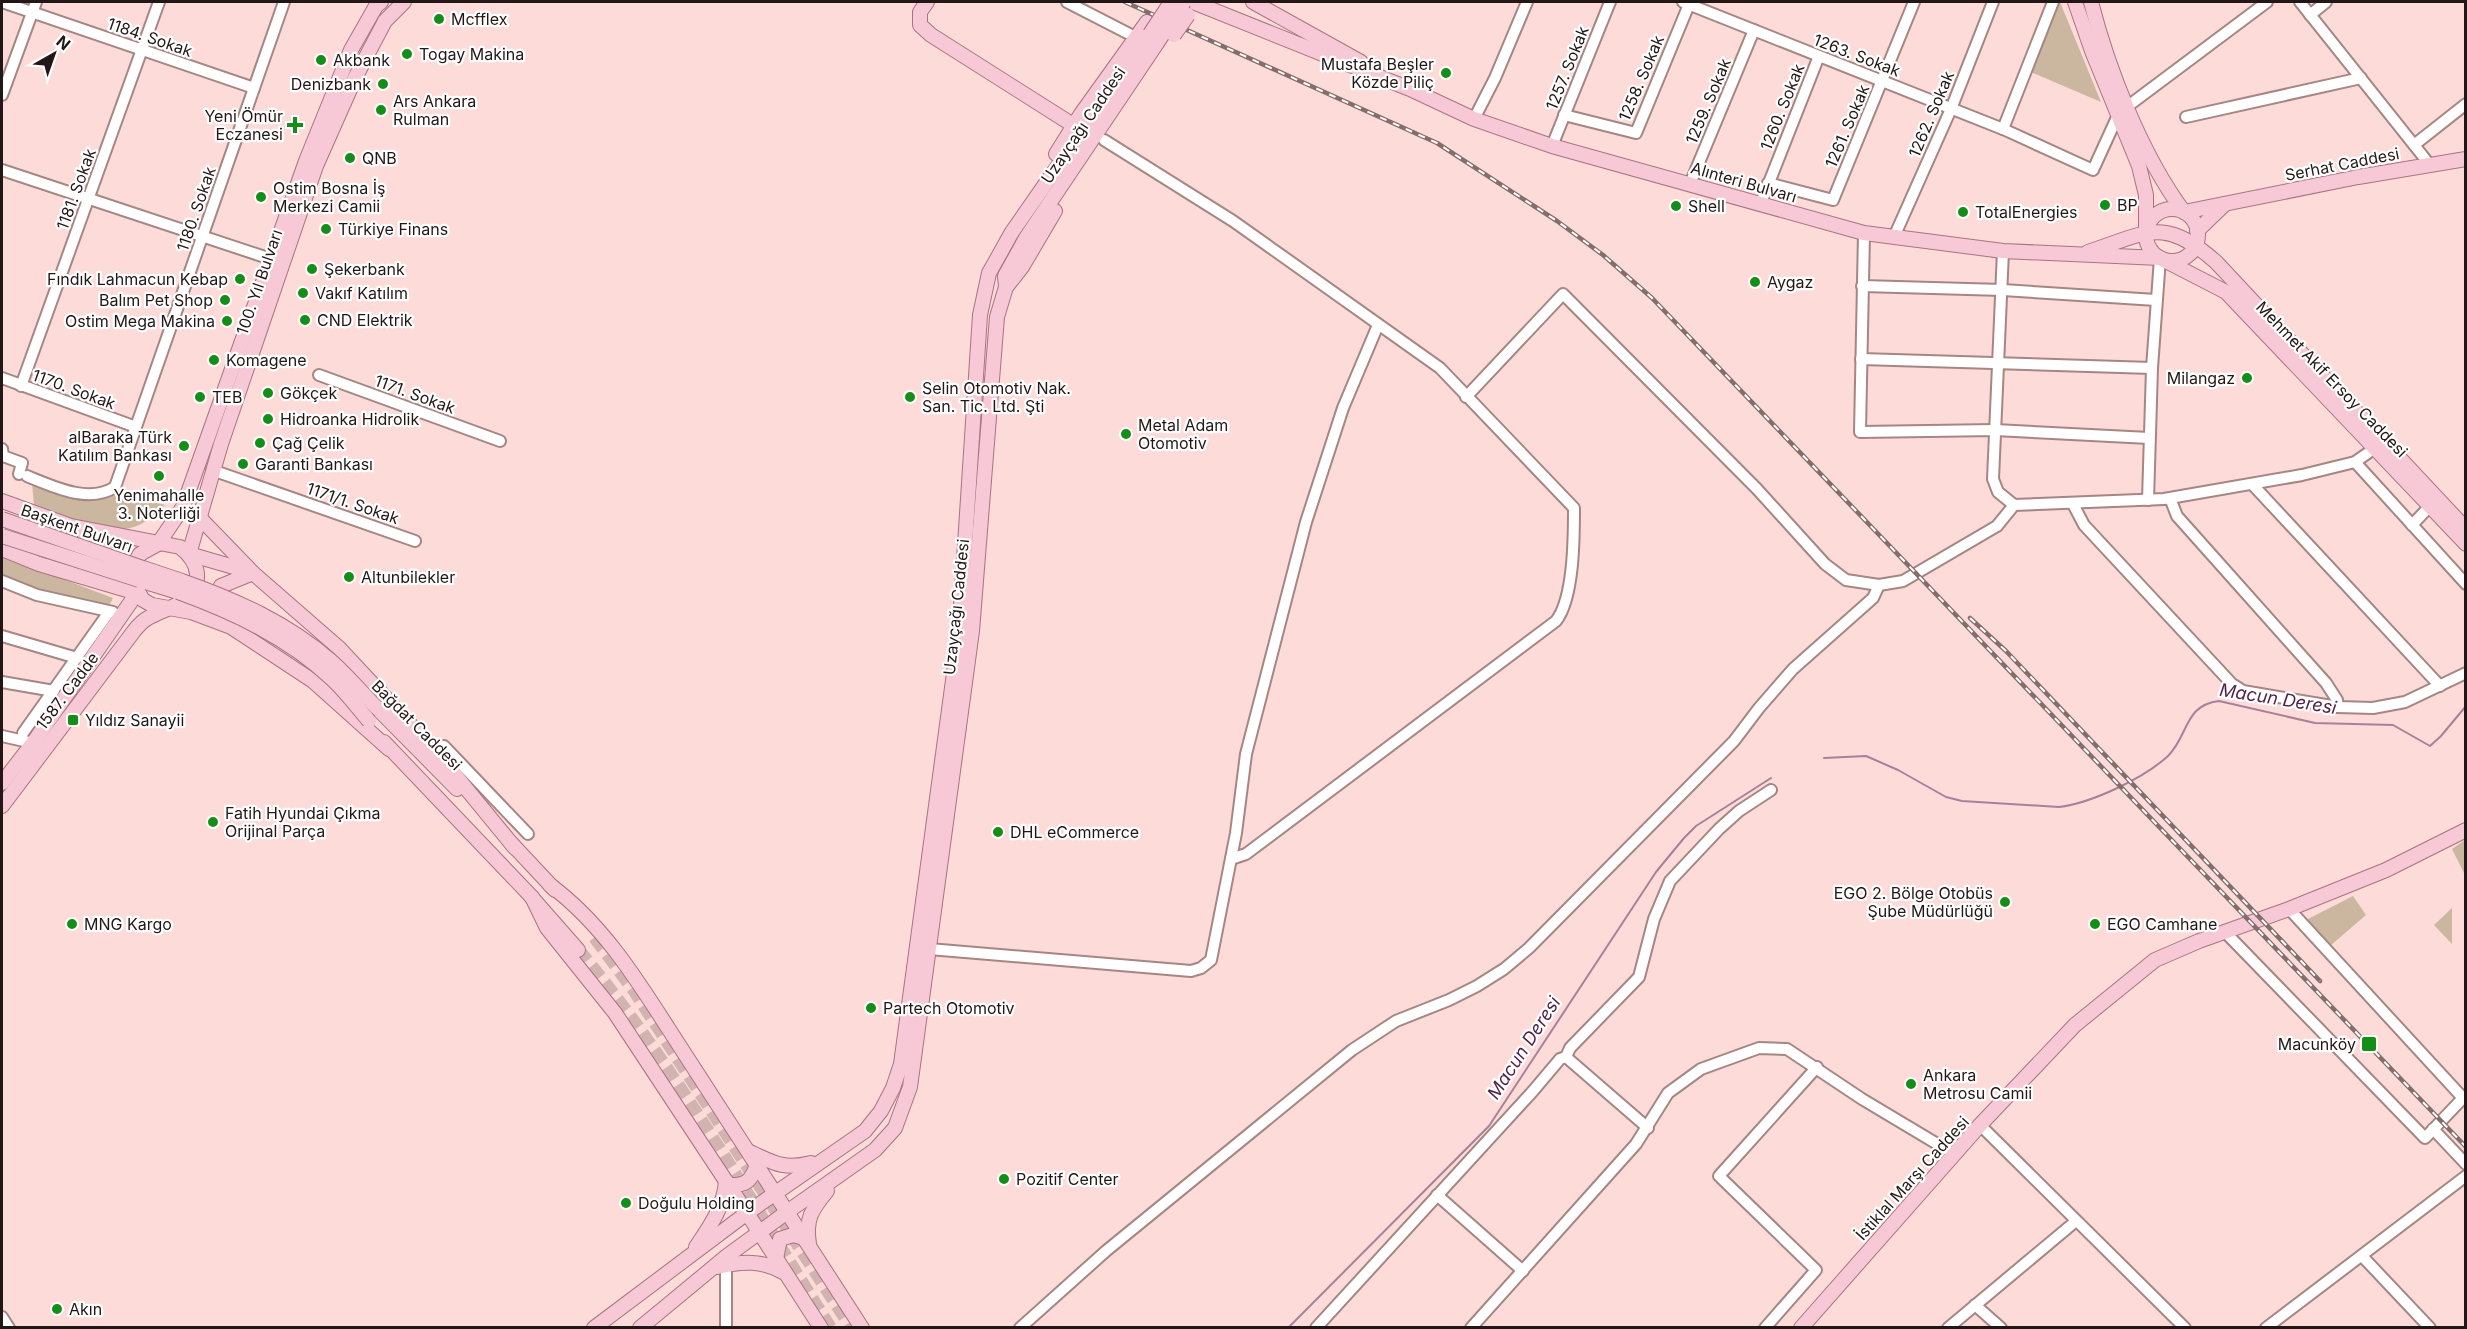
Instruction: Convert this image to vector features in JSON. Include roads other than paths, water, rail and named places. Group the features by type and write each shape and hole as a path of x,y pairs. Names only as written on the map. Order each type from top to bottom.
{"main road":[{"name":"100. Yıl Bulvarı","path":"140,580 133,583 135,563 140,554 158,544 183,507 306,161 351,50 376,6 381,2"},
{"name":"100. Yıl Bulvarı","path":"189,554 212,470 316,166 355,78 385,21 404,2"},
{"name":"Uzayçağı Caddesi","path":"927,2 920,12 920,25 931,35 1073,125"},
{"path":"1025,212 1073,125 1148,34 1160,2"},
{"name":"Uzayçağı Caddesi","path":"599,1326 774,1192 865,1131 881,1111 893,1088 901,1064 959,636 980,315 989,273 1025,212 1171,2"},
{"name":"Alınteri Bulvarı","path":"1253,2 1410,89"},
{"path":"2075,2 2092,51 2124,110"},
{"path":"2091,2 2102,45 2143,157 2190,217 2197,238"},
{"name":"Uzayçağı Caddesi","path":"640,1328 712,1268 874,1150 895,1128 910,1087 972,631 997,317 1006,287 1005,276 1148,34 1192,5"},
{"path":"1006,287 1022,267 1049,221 1192,5"},
{"name":"Alınteri Bulvarı","path":"1192,5 1410,89 1474,118 1552,146 1864,233 2003,251 2160,258"},
{"path":"2143,157 2146,233 2149,247 2160,258 2173,261 2181,259 2192,251 2197,238 2225,204"},
{"name":"Serhat Caddesi","path":"2146,233 2148,224 2159,212 2176,209 2184,212 2358,177 2466,159"},
{"name":"Mehmet Akif Ersoy Caddesi","path":"2146,233 2159,231 2197,238 2216,262 2466,529"},
{"name":"Alınteri Bulvarı","path":"2081,255 2146,233"},
{"name":"Mehmet Akif Ersoy Caddesi","path":"2160,258 2226,292 2466,544"},
{"path":"2,501 71,526 104,543 111,552 114,566 106,576 92,580"},
{"path":"183,507 185,514 190,518 198,516 252,573 339,648 437,753 515,848"},
{"name":"Başkent Bulvarı","path":"2,519 140,580"},
{"path":"71,526 158,544 169,543 189,554 252,573"},
{"name":"Başkent Bulvarı","path":"2,536 140,580"},
{"path":"2,549 39,564 92,580 140,580 180,587"},
{"name":"1587. Cadde","path":"2,806 134,631 146,619 180,604 194,591 197,571 189,554"},
{"path":"226,626 219,618 213,602 221,586 252,573"},
{"path":"140,580 152,605 191,612 226,626 296,668 389,748"},
{"name":"1587. Cadde","path":"2,783 28,738 124,611 140,580"},
{"name":"Bağdat Caddesi","path":"180,587 256,610 302,638 332,662 515,848 595,937"},
{"name":"Bağdat Caddesi","path":"180,587 249,621 293,648 332,679 389,748 532,897 578,950"},
{"name":"İstiklal Marşı Caddesi","path":"1801,1328 1980,1125 2074,1025 2155,960 2165,954 2289,909 2386,870 2466,830"},
{"path":"550,885 575,903 610,944 641,986 862,1328"},
{"path":"532,897 547,928 615,1013 821,1328"},
{"path":"748,1151 778,1165 795,1167 827,1158"},
{"path":"727,1183 740,1185 747,1183 757,1165"},
{"path":"799,1176 797,1191 803,1196 812,1196"},
{"path":"807,1244 811,1210 838,1178"},
{"path":"692,1254 718,1214 727,1183"},
{"path":"776,1259 780,1239 793,1235 807,1244"},
{"path":"712,1268 750,1262 764,1264 786,1273"}],"street":[{"name":"1184. Sokak","path":"2,2 34,7 142,50 254,88"},
{"name":"1181. Sokak","path":"21,386 159,2"},
{"name":"1180. Sokak","path":"2,449 3,456 22,463 23,475 56,488 82,494 105,493 115,487 284,2"},
{"path":"1067,2 1148,34"},
{"path":"1474,118 1495,78 1527,2"},
{"name":"1257. Sokak","path":"1552,146 1610,2"},
{"name":"1258. Sokak","path":"1564,115 1636,133 1687,2"},
{"name":"1263. Sokak","path":"1687,2 2003,129 2093,170 2124,110"},
{"name":"1261. Sokak","path":"1768,183 1833,200 1914,2"},
{"name":"1262. Sokak","path":"1893,237 1951,109 1993,2"},
{"path":"2003,129 2053,2"},
{"path":"2124,110 2267,2"},
{"path":"2300,2 2430,165"},
{"path":"2310,15 2326,2"},
{"path":"2,95 34,7"},
{"name":"1259. Sokak","path":"1690,184 1754,30"},
{"name":"1260. Sokak","path":"1761,203 1819,56"},
{"path":"2186,117 2361,78"},
{"path":"2414,145 2466,104"},
{"path":"1104,140 1233,221 1440,368 1574,508 1574,550 1562,613 1552,625 1246,854 1231,859"},
{"path":"2,170 271,259"},
{"path":"1864,233 1860,432 1995,430 2149,438"},
{"path":"2003,251 1993,479 1998,492 2014,505 2170,498 2252,484 2355,462 2375,448"},
{"path":"2148,500 2152,369 2160,258"},
{"path":"1862,286 2003,290 2156,300"},
{"path":"1466,397 1563,294 1757,489 1825,564 1846,580 1879,585 1903,581 1997,526 2014,505"},
{"path":"929,950 1196,970 1205,966 1213,956 1236,833 1246,754 1310,507 1343,408 1378,326"},
{"path":"1861,359 2152,369"},
{"name":"1171. Sokak","path":"319,375 500,441"},
{"name":"1170. Sokak","path":"2,378 136,427"},
{"path":"2355,462 2466,584"},
{"name":"1171/1. Sokak","path":"212,470 415,541"},
{"path":"2252,484 2440,686"},
{"path":"2170,498 2177,516 2330,688 2338,707"},
{"path":"2073,504 2084,525 2237,688 2252,694 2338,707 2373,708 2395,705 2466,673"},
{"path":"2412,525 2430,506"},
{"path":"2,581 37,595 109,612 124,611"},
{"path":"1020,1328 1106,1251 1352,1050 1396,1020 1449,1000 1484,982 1529,948 1734,741 1793,669 1873,598 1879,585"},
{"path":"2,736 28,738 54,691 109,612"},
{"path":"2,636 77,658"},
{"path":"2,682 54,691"},
{"path":"444,746 528,834"},
{"path":"1316,1328 1560,1059 1566,1057 1570,1048 1638,977 1654,919 1670,881 1719,828 1739,811 1771,790"},
{"path":"2225,932 2425,1138 2463,1098 2289,909"},
{"path":"1471,1328 1648,1128 1668,1093 1701,1069 1759,1048 1787,1049 1862,1099 1954,1154"},
{"path":"1566,1057 1648,1128"},
{"path":"1765,1328 1816,1270 1719,1176 1817,1067"},
{"path":"1980,1125 2185,1328"},
{"path":"2433,1129 2466,1164"},
{"path":"2266,1328 2466,1176"},
{"path":"1437,1195 1523,1270"},
{"path":"1948,1328 2076,1221"},
{"path":"2362,1256 2427,1327"},
{"path":"726,1265 726,1328"},
{"path":"1975,1305 2001,1328"},
{"path":"2,1317 9,1328"}],"waterway":[{"name":"Macun Deresi","path":"1824,758 1866,756 1898,770 1946,797 1962,801 2059,807 2102,795 2145,773 2175,748 2188,722 2199,708 2219,701 2315,723 2393,725 2430,746 2466,706"},
{"name":"Macun Deresi","path":"1288,1328 1489,1126 1656,872 1684,838 1696,826 1771,778"}],"tunnel":[{"path":"595,937 635,991 852,1328"},
{"path":"578,950 647,1040 679,1087 830,1328"}],"railway":[{"path":"1125,2 1437,143 1557,221 1603,255 1652,298 2466,1147"},
{"path":"1970,618 2006,651 2320,981"}],"place":[{"name":"Mcfflex","path":"439,19"},
{"name":"Togay Makina","path":"407,54"},
{"name":"Akbank","path":"321,60"},
{"name":"Mustafa Beşler Közde Piliç","path":"1446,73"},
{"name":"Denizbank","path":"383,84"},
{"name":"Ars Ankara Rulman","path":"381,110"},
{"name":"Yeni Ömür Eczanesi","path":"295,125"},
{"name":"QNB","path":"350,158"},
{"name":"Ostim Bosna İş Merkezi Camii","path":"261,197"},
{"name":"BP","path":"2105,205"},
{"name":"Shell","path":"1676,206"},
{"name":"TotalEnergies","path":"1963,212"},
{"name":"Türkiye Finans","path":"326,229"},
{"name":"Şekerbank","path":"312,269"},
{"name":"Fındık Lahmacun Kebap","path":"240,279"},
{"name":"Aygaz","path":"1755,282"},
{"name":"Vakıf Katılım","path":"303,293"},
{"name":"Balım Pet Shop","path":"225,300"},
{"name":"CND Elektrik","path":"305,320"},
{"name":"Ostim Mega Makina","path":"227,321"},
{"name":"Komagene","path":"214,360"},
{"name":"Milangaz","path":"2247,378"},
{"name":"Gökçek","path":"268,393"},
{"name":"TEB","path":"200,397"},
{"name":"Selin Otomotiv Nak. San. Tic. Ltd. Şti","path":"910,397"},
{"name":"Hidroanka Hidrolik","path":"268,419"},
{"name":"Metal Adam Otomotiv","path":"1126,434"},
{"name":"Çağ Çelik","path":"260,443"},
{"name":"alBaraka Türk Katılım Bankası","path":"184,446"},
{"name":"Garanti Bankası","path":"243,464"},
{"name":"Yenimahalle 3. Noterliği","path":"159,476"},
{"name":"Altunbilekler","path":"349,577"},
{"name":"Yıldız Sanayii","path":"73,720"},
{"name":"Fatih Hyundai Çıkma Orijinal Parça","path":"213,822"},
{"name":"DHL eCommerce","path":"998,832"},
{"name":"EGO 2. Bölge Otobüs Şube Müdürlüğü","path":"2005,902"},
{"name":"MNG Kargo","path":"72,924"},
{"name":"EGO Camhane","path":"2095,924"},
{"name":"Partech Otomotiv","path":"871,1008"},
{"name":"Macunköy","path":"2369,1044"},
{"name":"Ankara Metrosu Camii","path":"1911,1084"},
{"name":"Pozitif Center","path":"1004,1179"},
{"name":"Doğulu Holding","path":"626,1203"},
{"name":"Akın","path":"57,1309"}]}
